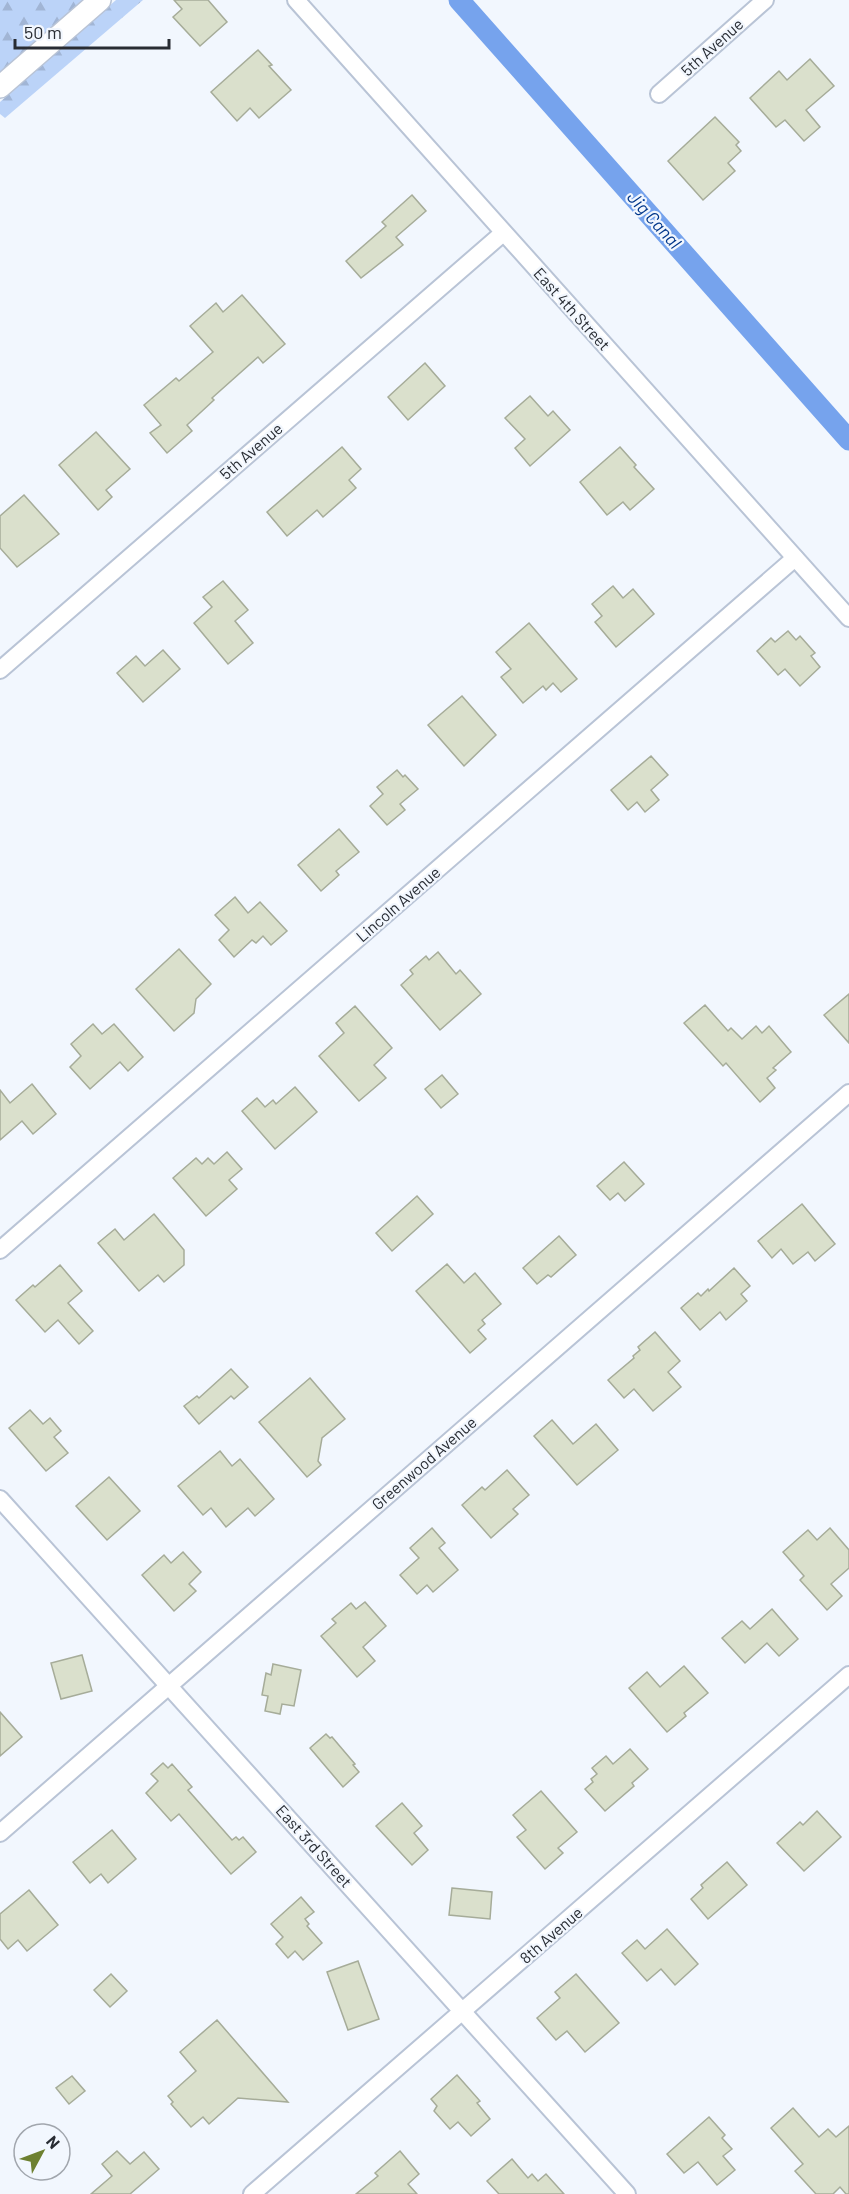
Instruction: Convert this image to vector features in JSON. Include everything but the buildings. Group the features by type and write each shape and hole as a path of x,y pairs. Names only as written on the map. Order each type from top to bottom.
{"street":[{"path":"0,87 100,0"},
{"name":"East 4th Street","path":"296,0 849,618"},
{"name":"5th Avenue","path":"658,94 765,0"},
{"name":"5th Avenue","path":"0,670 503,233"},
{"name":"Lincoln Avenue","path":"0,1250 795,558"},
{"name":"Greenwood Avenue","path":"0,1833 849,1093"},
{"name":"East 3rd Street","path":"0,1498 627,2194"},
{"name":"8th Avenue","path":"252,2194 849,1675"}],"green space":[{"path":"0,0 84,0 0,73"},
{"path":"116,0 143,0 5,118 0,114 0,102"}],"waterway":[{"name":"Jig Canal","path":"459,0 849,440"}]}
